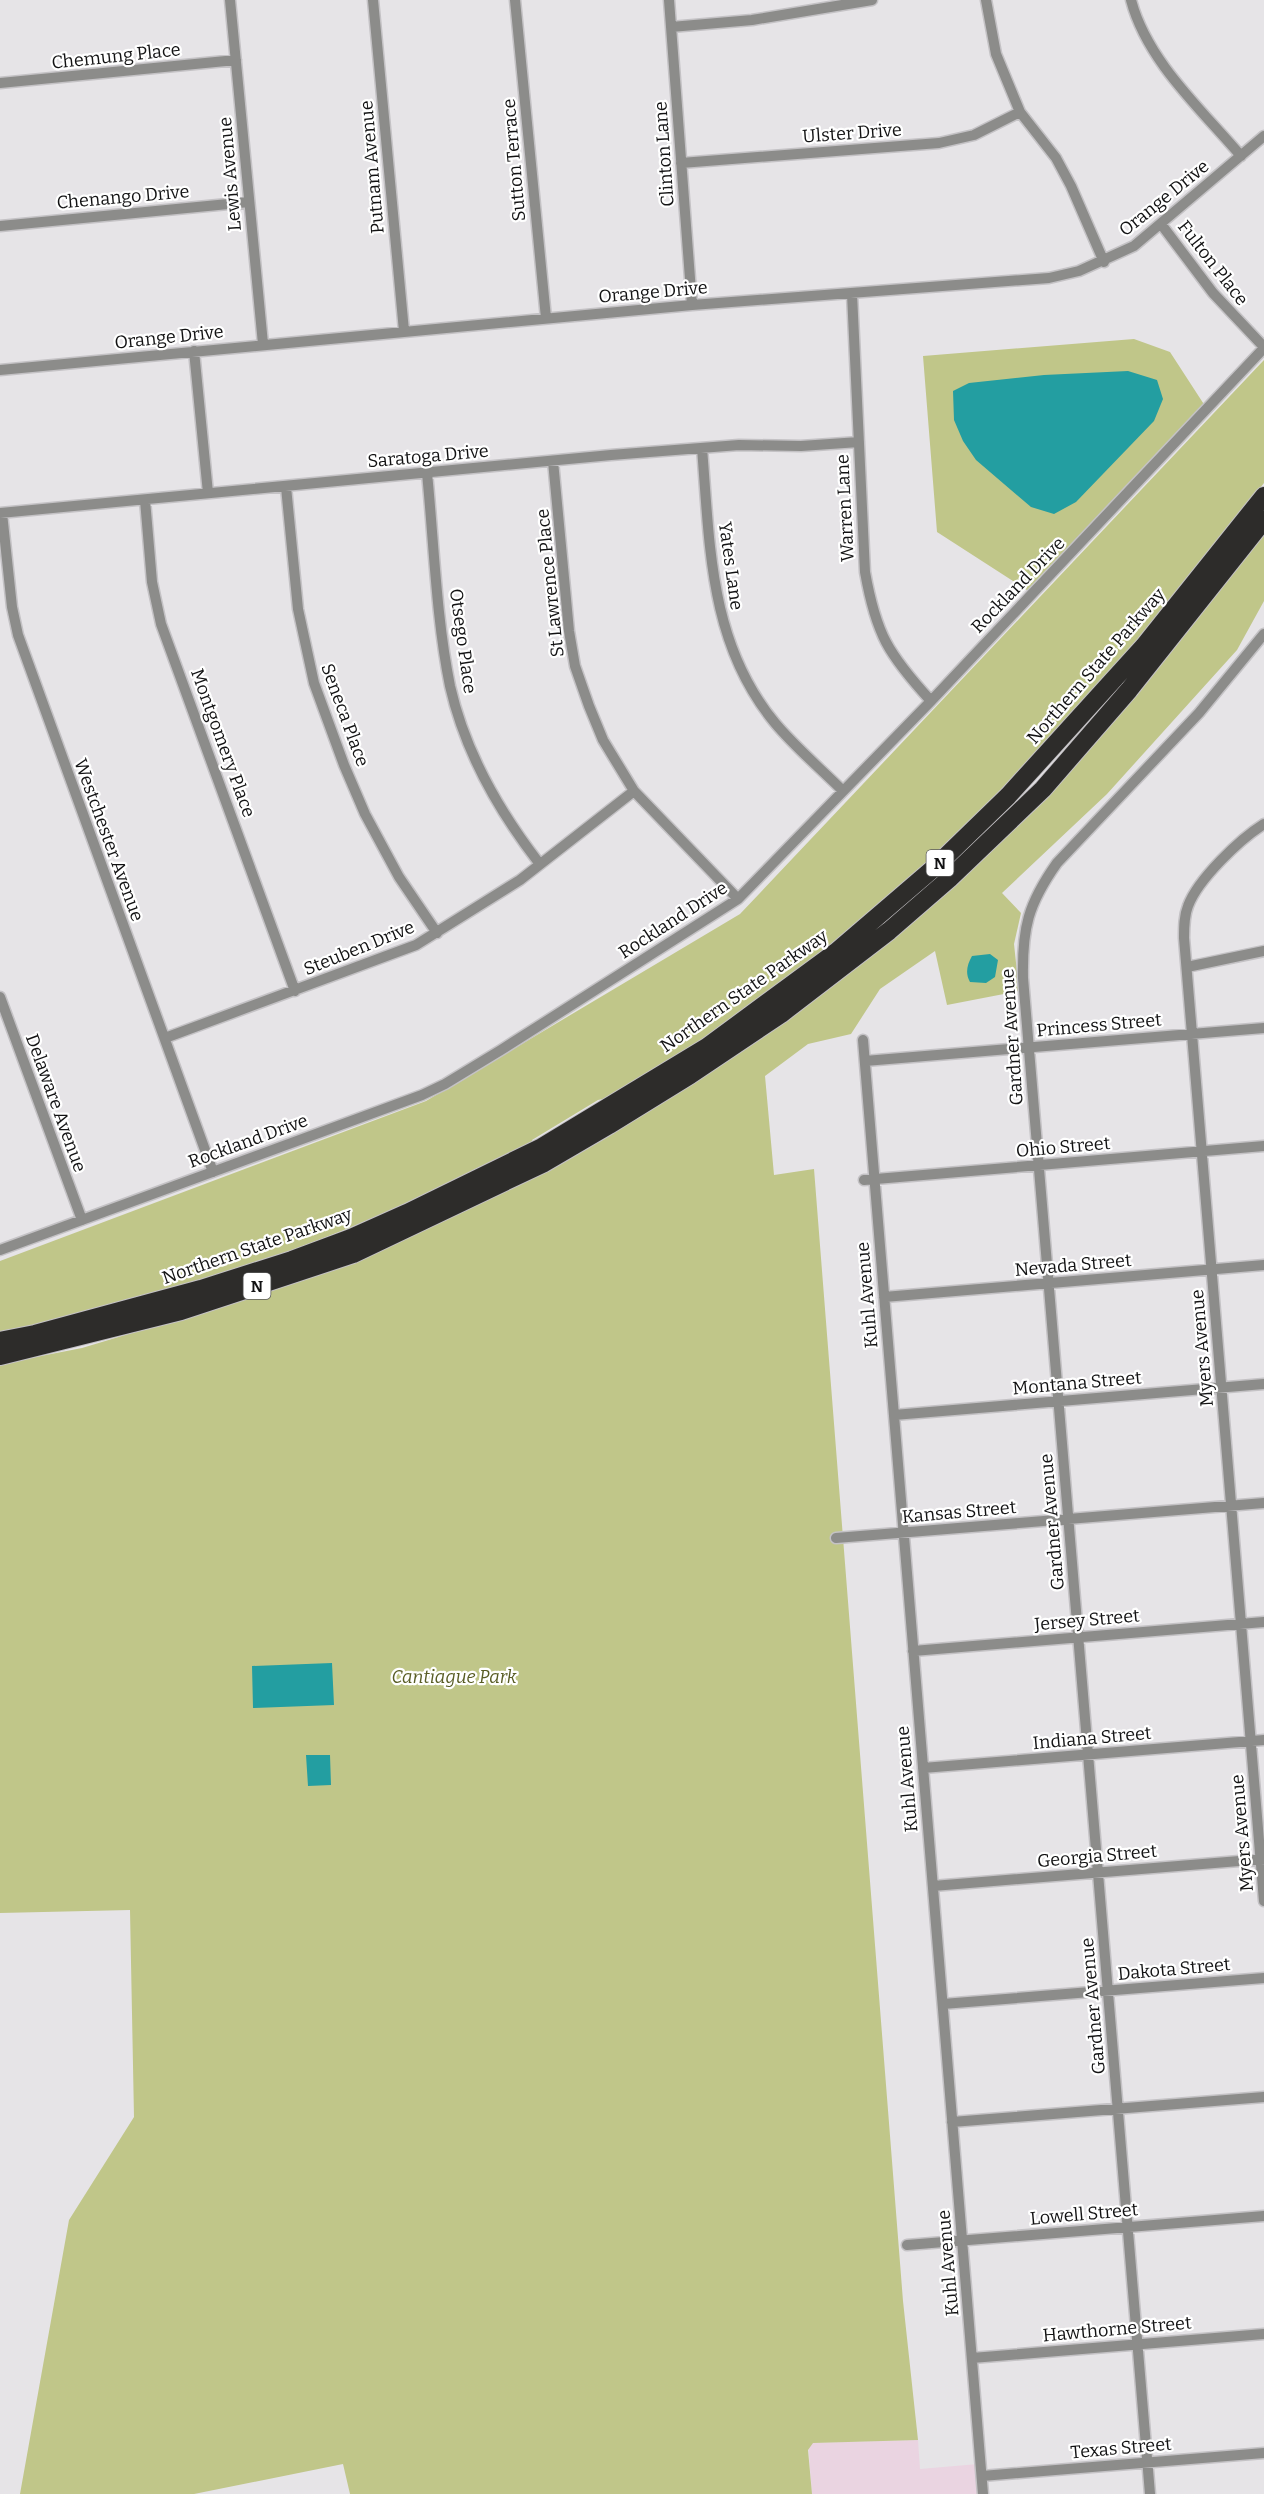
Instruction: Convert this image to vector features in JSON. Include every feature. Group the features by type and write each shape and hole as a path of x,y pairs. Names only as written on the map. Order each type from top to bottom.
{"highway":[{"name":"Northern State Parkway","path":"543,1155 707,1047 836,952 935,867 1008,796 1068,732 1143,646 1264,496"},
{"name":"Northern State Parkway","path":"0,1356 181,1311 354,1254 501,1176 619,1119 782,1014 889,931 949,879 1043,789 1129,690 1264,520"},
{"name":"Northern State Parkway","path":"0,1341 116,1313 292,1260 501,1176"}],"street":[{"name":"Lewis Avenue","path":"230,0 263,344"},
{"name":"Putnam Avenue","path":"372,0 404,331"},
{"name":"Sutton Terrace","path":"515,0 546,318"},
{"name":"Clinton Lane","path":"669,0 692,305"},
{"path":"671,27 752,20 872,0"},
{"path":"986,0 996,54 1020,112 1056,158 1104,262"},
{"path":"1131,0 1150,45 1175,79 1241,156"},
{"name":"Chemung Place","path":"0,83 236,60"},
{"name":"Ulster Drive","path":"681,163 939,143 974,135 1020,112"},
{"name":"Orange Drive","path":"0,370 692,305 1049,278 1079,272 1134,246 1264,136"},
{"name":"Chenango Drive","path":"0,226 249,202"},
{"name":"Fulton Place","path":"1161,224 1213,293 1264,348"},
{"name":"Warren Lane","path":"852,294 865,572 872,611 885,642 897,661 931,701"},
{"name":"Rockland Drive","path":"0,1250 422,1095 445,1084 738,899 931,701 1264,348"},
{"path":"194,351 208,493"},
{"name":"Saratoga Drive","path":"1,513 702,448 859,442"},
{"name":"Yates Lane","path":"702,448 713,577 722,619 733,651 755,695 776,724 843,791"},
{"name":"St Lawrence Place","path":"554,461 569,631 576,666 603,740 634,791 738,899"},
{"name":"Otsego Place","path":"427,473 443,640 456,705 472,752 492,796 512,828 539,863"},
{"name":"Seneca Place","path":"286,487 298,609 314,683 365,814 399,877 437,933"},
{"name":"Montgomery Place","path":"145,500 152,582 161,624 295,991"},
{"name":"Westchester Avenue","path":"1,513 12,607 18,635 213,1172"},
{"name":"Gardner Avenue","path":"1150,2494 1022,945 1028,914 1042,884 1057,863 1199,712 1264,634"},
{"name":"Steuben Drive","path":"165,1038 397,953 437,933 520,880 634,791"},
{"name":"Myers Avenue","path":"1264,824 1252,832 1215,868 1192,898 1184,922 1264,1901"},
{"path":"1187,967 1264,951"},
{"name":"Delaware Avenue","path":"0,997 82,1220"},
{"name":"Princess Street","path":"865,1061 1264,1028"},
{"name":"Kuhl Avenue","path":"863,1040 869,1179 884,1297 983,2494"},
{"name":"Ohio Street","path":"869,1179 1264,1146"},
{"name":"Nevada Street","path":"884,1297 1264,1265"},
{"name":"Montana Street","path":"894,1414 1264,1384"},
{"name":"Kansas Street","path":"836,1538 1264,1503"},
{"name":"Jersey Street","path":"913,1651 1264,1622"},
{"name":"Indiana Street","path":"923,1768 1264,1740"},
{"name":"Georgia Street","path":"933,1886 1262,1859"},
{"name":"Dakota Street","path":"943,2004 1264,1978"},
{"path":"952,2122 1264,2097"},
{"name":"Lowell Street","path":"907,2245 1264,2216"},
{"name":"Hawthorne Street","path":"972,2358 1264,2334"},
{"name":"Texas Street","path":"982,2476 1264,2453"}],"shaded area":[{"path":"918,2440 920,2469 978,2464 980,2494 812,2494 808,2443"}],"green space":[{"path":"1134,339 1170,352 1207,409 1033,594 937,532 923,356"},
{"name":"Cantiague Park","path":"1264,360 1264,483 1152,627 981,816 859,925 687,1052 612,1097 598,1100 532,1140 536,1175 933,900 1264,532 1264,601 1237,650 1107,794 1002,893 1021,913 1014,944 1019,991 947,1005 935,951 880,989 851,1034 808,1044 765,1076 774,1175 814,1169 903,2301 918,2440 813,2443 808,2450 812,2494 350,2494 343,2464 194,2494 20,2494 69,2220 134,2117 130,1910 0,1913 0,1364 82,1348 248,1298 359,1257 500,1194 498,1160 379,1215 255,1264 128,1303 0,1334 0,1261 426,1101 740,914"}],"water":[{"path":"1128,371 1157,380 1163,399 1154,421 1076,502 1054,514 1031,507 976,460 963,441 954,420 953,391 969,383 1044,375"},
{"path":"990,954 998,960 995,977 986,983 970,982 967,969 972,956"},
{"path":"332,1663 334,1705 253,1708 252,1666"},
{"path":"306,1755 330,1755 331,1785 308,1786"}]}
